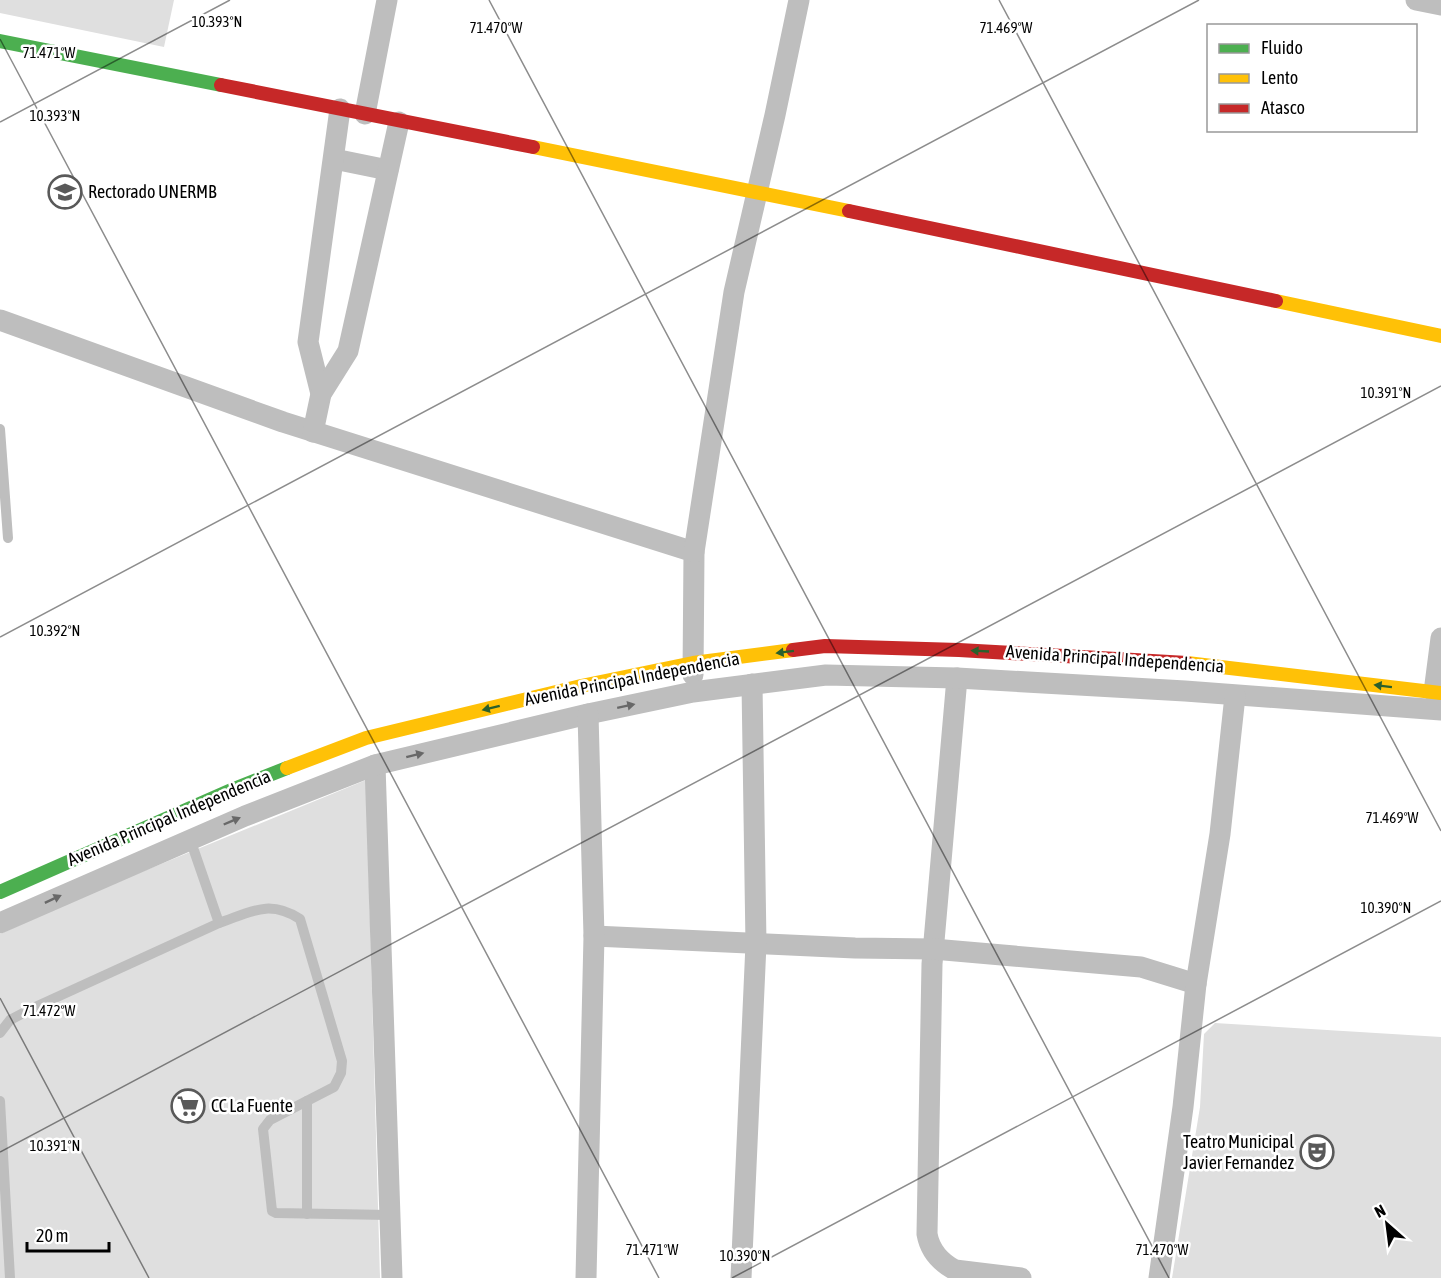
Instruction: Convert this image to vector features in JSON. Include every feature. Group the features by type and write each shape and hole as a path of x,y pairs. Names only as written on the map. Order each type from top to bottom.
{"street":[{"path":"365,114 387,0"},
{"path":"693,692 694,552 734,292 799,0"},
{"path":"1416,0 1441,5"},
{"path":"0,41 758,192 1441,336"},
{"path":"321,394 308,342 340,109"},
{"path":"313,432 321,394 348,351 399,122"},
{"path":"334,159 388,170"},
{"path":"0,320 313,432 694,552"},
{"path":"1439,698 1441,638"},
{"name":"Avenida Principal Independencia","path":"0,892 234,789 366,738 581,686 693,663 825,646 958,650 1187,663 1439,698"},
{"name":"Avenida Principal Independencia","path":"0,923 190,839 375,765 588,714 693,692 826,675 957,678 1235,696 1439,698"},
{"path":"957,678 933,949 927,1233 929,1245 945,1265 955,1270 1021,1278"},
{"path":"741,1278 756,944 752,684"},
{"path":"1159,1278 1183,1107 1196,984 1220,834 1235,696"},
{"path":"586,1278 594,936 588,714"},
{"path":"375,765 392,1278"},
{"path":"594,936 855,948 933,949 1142,967 1196,984"}],"lane":[{"path":"0,429 8,538"},
{"path":"190,839 219,923"},
{"path":"0,1033 10,1020 33,1008 219,923 261,908 286,910 300,919 342,1061 341,1073 334,1087 270,1120 263,1129 272,1211 276,1213 390,1215"},
{"path":"0,1101 10,1278"},
{"path":"307,1101 307,1214"}],"building":[{"path":"0,0 174,0 164,47 0,13"},
{"name":"CC La Fuente","path":"366,780 380,1278 0,1278 0,934 83,896"},
{"name":"Teatro Municipal Javier Fernandez","path":"1215,1023 1441,1037 1441,1278 1172,1278 1200,1107 1204,1034"}],"traffic: fast":[{"path":"0,41 221,85"},
{"path":"0,892 287,768"}],"traffic: slow":[{"path":"533,147 849,211"},
{"path":"1276,301 1441,336"},
{"path":"287,768 366,738 581,686 693,663 793,650"},
{"path":"1187,663 1441,693"}],"traffic: jam":[{"path":"221,85 533,147"},
{"path":"849,211 1276,301"},
{"path":"793,650 825,646 959,650 1187,663"}],"place":[{"name":"Rectorado UNERMB","path":"65,192"},
{"name":"CC La Fuente","path":"188,1106"},
{"name":"Teatro Municipal Javier Fernandez","path":"1317,1152"}]}
